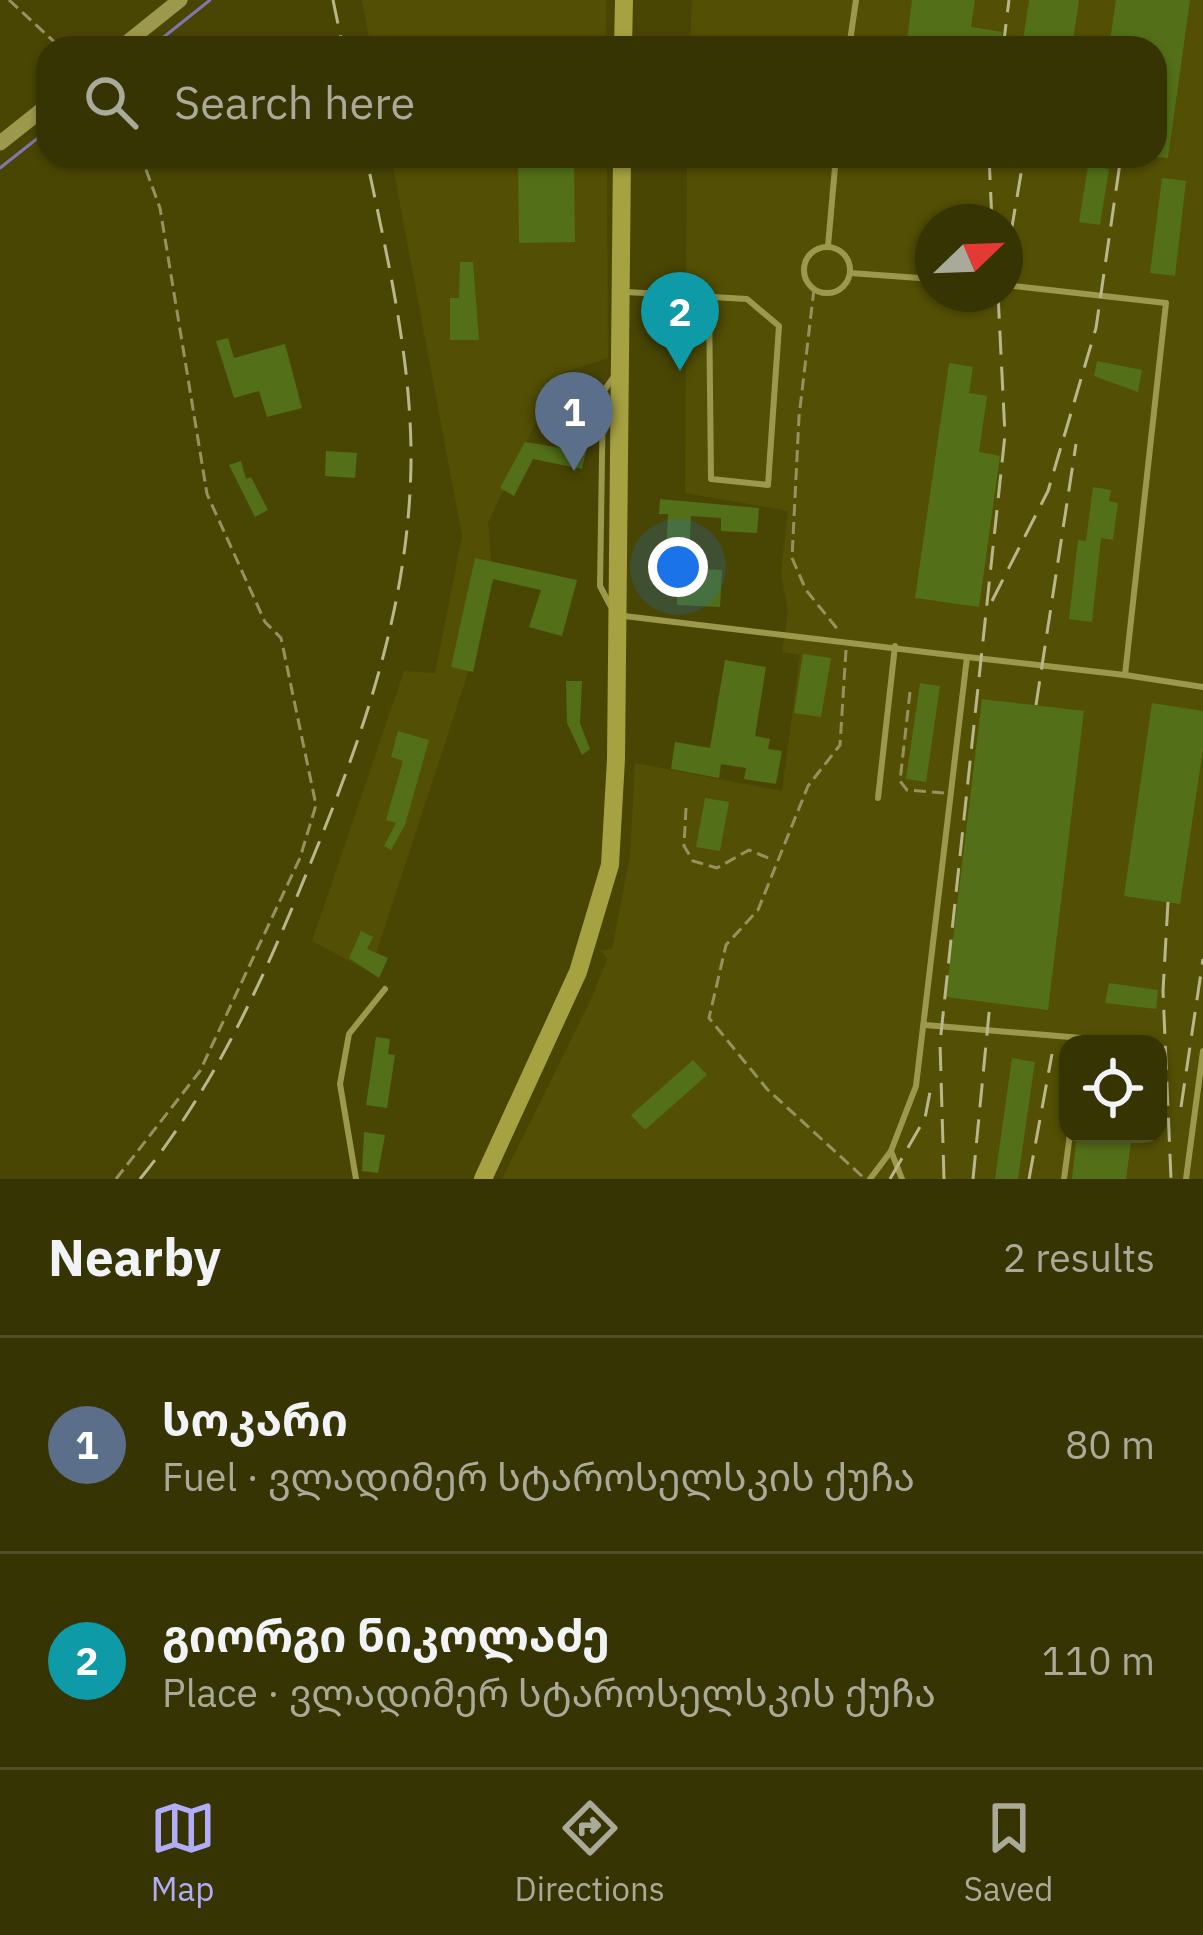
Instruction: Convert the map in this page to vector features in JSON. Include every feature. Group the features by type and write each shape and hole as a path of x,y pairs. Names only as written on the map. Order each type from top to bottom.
{"main road":[{"path":"623,36 624,0"},
{"path":"482,1179 578,972 610,865 622,168"}],"street":[{"path":"135,36 181,0"},
{"path":"0,142 36,114"}],"lane":[{"path":"851,36 856,0"},
{"path":"828,246 835,168"},
{"path":"828,246 845,255 850,273 832,293 814,290 805,278 805,262 814,250 828,246"},
{"path":"850,273 915,278"},
{"path":"1023,287 1166,303 1125,675"},
{"path":"621,292 747,299 779,326 768,485 711,479 709,298"},
{"path":"621,368 603,392 600,586 616,615 1203,687"},
{"path":"602,447 619,464 602,480"},
{"path":"878,798 896,646"},
{"path":"867,1179 891,1151 916,1087 968,657"},
{"path":"356,1179 340,1084 349,1034 385,989"},
{"path":"925,1025 1059,1036"},
{"path":"1186,1179 1203,1051"},
{"path":"1064,1179 1069,1143"},
{"path":"891,1151 902,1179"}],"path":[{"path":"9,0 48,36"},
{"path":"116,1179 200,1071 300,858 316,805 281,638 266,622 207,494 160,208 145,168"},
{"path":"814,290 799,416 792,558 806,590 847,640 840,746 808,786 758,910 726,945 710,1018 767,1089 867,1179"},
{"path":"910,692 900,782 907,790 951,794"},
{"path":"686,808 684,846 693,862 717,868 749,850 775,861"}],"shaded area":[{"path":"362,0 606,0 606,36 369,36"},
{"path":"692,0 1203,0 1203,1179 502,1179 592,997 607,959 601,951 612,949 630,855 635,763 782,791 800,655 782,652 788,612 781,572 788,511 685,493 687,168 1167,168 1167,36 690,36"},
{"path":"393,168 607,168 608,358 559,374 488,523 493,579 467,676 370,972 312,941 404,671 435,673 462,536"}],"building":[{"path":"912,0 975,0 971,27 1002,32 1002,36 908,36"},
{"path":"1029,0 1079,0 1074,36 1024,36"},
{"path":"1116,0 1190,0 1168,158 1167,36 1111,36"},
{"path":"518,168 574,168 575,242 519,243"},
{"path":"1088,168 1109,169 1100,225 1079,222"},
{"path":"1162,178 1186,181 1175,276 1150,273"},
{"path":"460,262 473,262 479,340 450,340 450,298 459,298"},
{"path":"228,338 234,358 285,344 302,408 267,417 259,391 234,398 216,341"},
{"path":"1097,361 1142,370 1138,392 1094,376"},
{"path":"949,363 973,367 969,393 987,396 979,452 1000,456 979,607 915,598"},
{"path":"561,392 578,392 578,427 560,429 561,422 543,421 544,399 560,399"},
{"path":"525,442 586,452 582,469 533,459 514,496 500,488"},
{"path":"326,451 357,453 355,478 325,476"},
{"path":"241,461 246,479 251,477 268,510 255,517 229,465"},
{"path":"1093,487 1111,490 1109,501 1118,503 1113,540 1101,538 1092,622 1069,619 1078,540 1086,541"},
{"path":"660,499 759,508 757,533 721,531 721,518 691,516 689,556 666,554 668,514 659,514"},
{"path":"475,558 577,580 562,636 529,627 541,590 493,579 473,672 451,667"},
{"path":"688,568 722,570 720,607 677,605 677,589 687,590"},
{"path":"803,654 831,658 821,717 794,713"},
{"path":"725,660 766,667 755,736 770,739 768,749 782,751 776,784 744,779 746,768 721,764 719,778 671,769 675,742 710,748"},
{"path":"566,681 582,681 580,723 590,749 582,755 567,723"},
{"path":"920,683 940,686 926,782 906,779"},
{"path":"982,699 1084,711 1048,1010 946,997"},
{"path":"1152,703 1203,711 1203,749 1180,904 1124,896"},
{"path":"398,731 429,740 405,825 391,850 384,846 396,823 386,820 403,761 391,757"},
{"path":"705,798 729,802 720,851 696,847"},
{"path":"361,931 373,937 367,949 388,958 379,978 349,958"},
{"path":"1109,983 1158,990 1156,1009 1105,1003"},
{"path":"376,1037 390,1039 388,1054 395,1055 387,1108 366,1105"},
{"path":"1012,1058 1035,1062 1018,1179 995,1179"},
{"path":"693,1060 707,1075 645,1130 631,1115"},
{"path":"364,1132 385,1135 378,1173 362,1171"},
{"path":"1076,1143 1131,1143 1126,1179 1072,1179"}],"waterway":[{"path":"165,36 210,0"},
{"path":"0,168 36,140"}],"railway":[{"path":"333,0 340,36"},
{"path":"1004,36 1009,0"},
{"path":"140,1179 215,1069 275,949 347,769 392,620 408,516 410,424 397,308 368,168"},
{"path":"990,168 991,204"},
{"path":"1016,204 1022,168"},
{"path":"992,601 1048,491 1096,328 1119,168"},
{"path":"944,1179 940,1043 1005,435 999,312"},
{"path":"1036,705 1076,444"},
{"path":"1168,902 1163,991 1171,1179"},
{"path":"1181,1107 1203,959"},
{"path":"973,1179 990,1003"},
{"path":"1029,1179 1052,1054"},
{"path":"890,1179 925,1118 931,1087"}],"place":[{"name":"გიორგი ნიკოლაძე","path":"680,371"},
{"name":"სოკარი","path":"574,471"}]}
